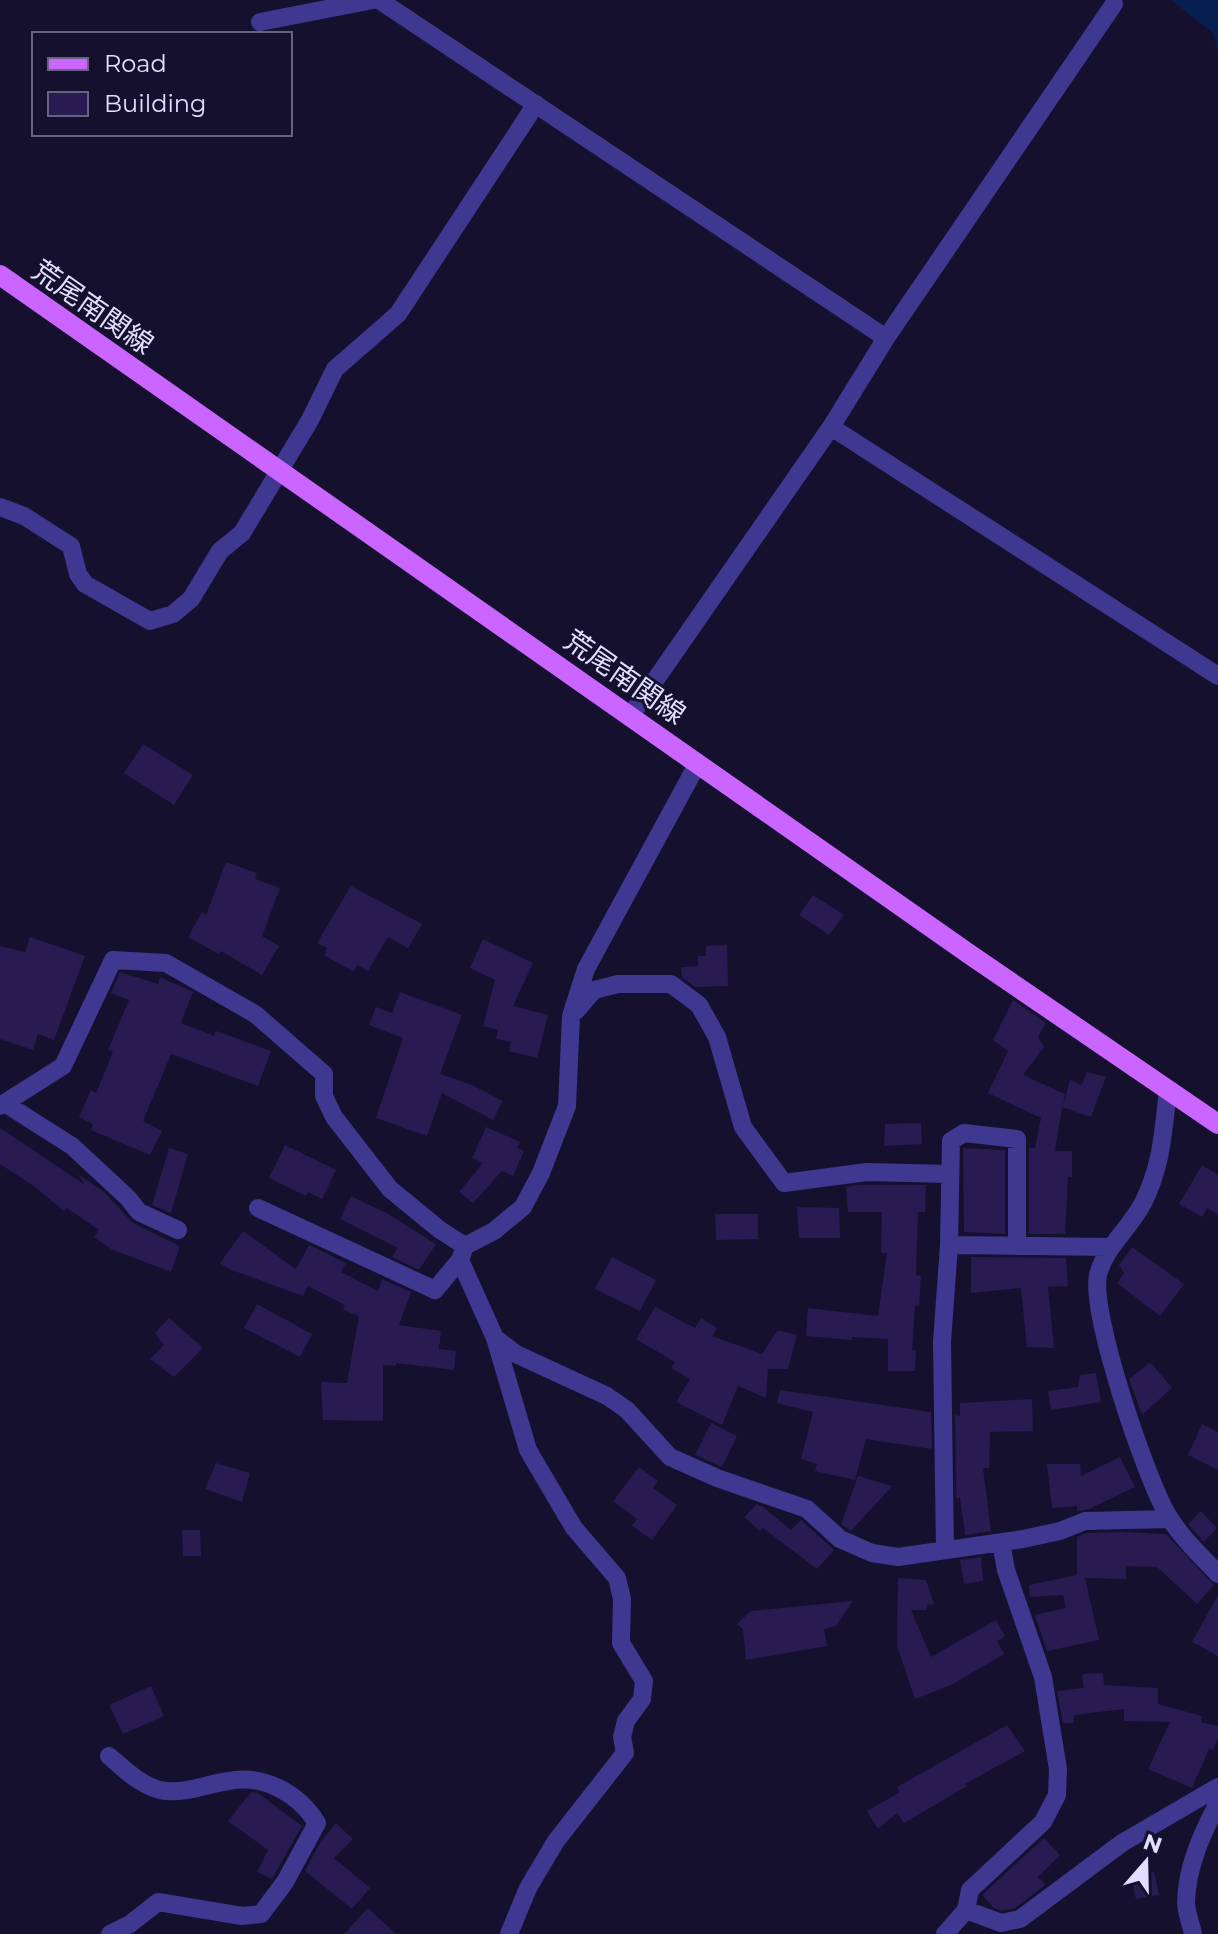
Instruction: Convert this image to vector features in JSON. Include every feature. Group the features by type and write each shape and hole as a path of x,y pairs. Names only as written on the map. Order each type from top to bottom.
{"main road":[{"name":"荒尾南関線","path":"0,275 1218,1124"}],"street":[{"path":"260,22 376,0 886,338"},
{"path":"631,715 831,427 886,338 1114,4"},
{"path":"0,507 24,516 71,546 78,574 85,584 150,621 173,614 191,599 220,551 242,533 280,473 335,369 398,314 536,104"},
{"path":"831,427 1218,676"},
{"path":"258,1208 435,1290 462,1253 523,1207 541,1173 567,1106 571,1016 586,969 698,763"},
{"path":"178,1230 139,1212 72,1146 3,1105 63,1066 113,960 166,963 255,1014 324,1074 324,1096 334,1117 390,1189 440,1230 462,1253 495,1338 528,1450 574,1528 617,1578 622,1599 621,1643 644,1681 642,1699 626,1721 622,1737 625,1753 556,1841 528,1888 509,1934"},
{"path":"571,1016 594,990 618,984 671,984 699,1005 717,1037 743,1127 784,1183 867,1172 950,1174"},
{"path":"1168,1091 1157,1171 1141,1207 1111,1247 1098,1274 1098,1301 1129,1421 1170,1519 1218,1574"},
{"path":"945,1550 942,1342 949,1245 951,1141 964,1133 1017,1139 1017,1246"},
{"path":"949,1245 1111,1247"},
{"path":"495,1338 516,1354 607,1396 627,1410 670,1457 717,1478 807,1509 840,1539 872,1553 898,1557 1001,1542 1060,1531 1085,1521 1170,1519"},
{"path":"945,1934 966,1910 970,1890 1043,1822 1057,1795 1058,1769 1043,1677 1006,1570 1001,1542"},
{"path":"109,1756 136,1779 165,1791 231,1780 261,1781 283,1789 307,1807 317,1823 285,1882 261,1914 242,1916 158,1902 130,1924 110,1934"},
{"path":"966,1910 1001,1923 1020,1919 1122,1843 1218,1787"},
{"path":"1193,1934 1186,1904 1191,1867 1200,1838 1218,1803"}],"water":[{"path":"1171,0 1218,0 1218,51 1213,33"}],"building":[{"path":"143,744 193,775 174,805 124,773"},
{"path":"226,862 257,873 255,879 280,888 262,936 279,946 262,975 221,951 219,954 188,937 202,912 206,915"},
{"path":"351,886 422,924 408,948 388,937 368,971 357,965 354,972 324,955 327,948 317,943"},
{"path":"813,895 844,915 829,935 799,915"},
{"path":"30,937 85,956 54,1040 38,1034 33,1050 0,1039 0,946 25,952"},
{"path":"483,939 533,963 513,1006 548,1015 537,1058 509,1051 511,1042 496,1039 498,1030 483,1026 495,980 470,968"},
{"path":"727,945 728,986 695,987 682,977 681,967 698,966 698,956 706,956 706,946"},
{"path":"120,972 158,984 160,977 193,992 181,1023 214,1036 216,1031 271,1051 258,1086 171,1054 143,1121 162,1131 150,1155 91,1130 93,1124 79,1117 91,1090 96,1093 113,1052 108,1050 129,1000 111,993"},
{"path":"400,992 462,1015 440,1074 472,1085 503,1101 493,1120 442,1093 427,1136 376,1118 403,1038 369,1025 376,1007 392,1013"},
{"path":"1013,1000 1046,1023 1038,1037 1044,1047 1023,1075 1065,1094 1063,1106 1070,1080 1082,1085 1087,1072 1106,1077 1091,1117 1062,1107 1055,1151 1072,1151 1065,1234 1029,1234 1029,1148 1035,1148 1041,1118 988,1093 1008,1051 993,1040"},
{"path":"921,1123 922,1144 884,1146 885,1124"},
{"path":"486,1127 520,1142 517,1148 524,1151 513,1176 502,1171 473,1203 459,1192 483,1163 472,1158"},
{"path":"0,1128 85,1185 78,1174 104,1192 133,1223 180,1246 171,1272 111,1249 94,1237 99,1230 67,1208 64,1211 0,1164"},
{"path":"285,1145 336,1170 322,1199 308,1192 306,1196 269,1178"},
{"path":"169,1148 188,1154 171,1213 152,1205"},
{"path":"963,1148 1005,1150 1005,1234 964,1232"},
{"path":"1202,1165 1218,1175 1218,1215 1207,1208 1202,1217 1179,1204"},
{"path":"926,1185 925,1212 918,1212 916,1275 921,1276 912,1350 916,1350 915,1371 888,1371 888,1339 806,1336 808,1308 878,1316 887,1253 881,1253 882,1212 848,1212 846,1187"},
{"path":"351,1196 388,1214 436,1244 419,1270 392,1257 398,1248 340,1219"},
{"path":"797,1207 839,1208 840,1238 799,1238"},
{"path":"715,1214 758,1214 758,1239 716,1240"},
{"path":"243,1231 296,1269 309,1245 346,1263 341,1272 378,1291 382,1279 411,1292 399,1325 441,1331 439,1349 456,1351 454,1370 396,1363 396,1366 383,1365 383,1421 323,1420 321,1382 347,1383 359,1316 343,1310 345,1305 308,1286 303,1296 220,1263"},
{"path":"1132,1247 1184,1284 1160,1316 1117,1283 1124,1273 1119,1265"},
{"path":"612,1257 656,1280 640,1311 595,1289"},
{"path":"971,1257 1066,1258 1068,1286 1048,1287 1054,1348 1027,1347 1021,1288 971,1293"},
{"path":"257,1304 312,1334 300,1357 244,1328"},
{"path":"655,1307 695,1328 701,1318 717,1328 712,1336 762,1354 778,1330 797,1335 788,1369 768,1369 766,1398 738,1386 722,1425 676,1402 690,1379 671,1368 675,1362 636,1339"},
{"path":"169,1318 203,1348 174,1377 150,1359 164,1345 155,1333"},
{"path":"1150,1362 1172,1388 1142,1415 1129,1379"},
{"path":"1096,1373 1101,1402 1051,1410 1048,1391 1078,1387 1080,1375"},
{"path":"780,1390 931,1412 932,1449 866,1439 855,1480 815,1471 817,1464 801,1459 813,1412 777,1403"},
{"path":"1032,1399 1033,1431 990,1432 989,1468 983,1468 991,1531 965,1535 960,1498 956,1498 955,1415 960,1416 960,1403"},
{"path":"711,1423 737,1436 722,1467 695,1455"},
{"path":"1202,1424 1218,1432 1218,1470 1188,1455"},
{"path":"1120,1457 1135,1487 1089,1509 1077,1511 1077,1506 1052,1508 1047,1464 1080,1464 1081,1476"},
{"path":"216,1463 250,1473 242,1502 205,1489"},
{"path":"639,1467 658,1481 653,1488 677,1505 652,1540 632,1526 637,1519 613,1501"},
{"path":"858,1476 892,1486 851,1531 841,1524"},
{"path":"757,1504 791,1530 801,1520 834,1550 817,1569 744,1517"},
{"path":"1201,1511 1217,1528 1204,1542 1188,1524"},
{"path":"182,1530 200,1530 201,1556 183,1556"},
{"path":"1087,1533 1166,1534 1214,1585 1197,1604 1157,1567 1126,1566 1126,1579 1085,1578 1099,1640 1047,1651 1035,1615 1066,1608 1063,1595 1030,1597 1029,1585 1077,1575 1077,1537"},
{"path":"981,1557 983,1581 964,1584 960,1560"},
{"path":"898,1578 926,1580 934,1604 927,1605 927,1610 911,1610 931,1657 996,1620 1005,1636 997,1641 1004,1654 951,1685 915,1699 897,1646"},
{"path":"1218,1595 1218,1656 1192,1642"},
{"path":"853,1601 836,1626 824,1629 827,1646 746,1660 743,1629 737,1624 751,1611"},
{"path":"1103,1673 1104,1685 1158,1688 1158,1704 1202,1716 1201,1722 1218,1726 1218,1738 1213,1750 1209,1749 1192,1788 1148,1769 1170,1722 1124,1721 1124,1709 1074,1715 1074,1723 1063,1723 1057,1691 1084,1688 1082,1674"},
{"path":"151,1686 164,1716 123,1734 109,1705"},
{"path":"1007,1725 1025,1751 904,1823 897,1813 878,1829 867,1811 900,1792 897,1787"},
{"path":"251,1792 258,1793 302,1826 272,1879 257,1872 268,1850 228,1821"},
{"path":"336,1823 353,1839 334,1858 370,1888 352,1909 305,1871 321,1841"},
{"path":"1044,1838 1060,1855 1038,1877 1045,1885 1015,1908 1002,1911 994,1908 982,1895"},
{"path":"1154,1872 1159,1895 1136,1899 1131,1878"},
{"path":"368,1908 396,1934 344,1934"}]}
